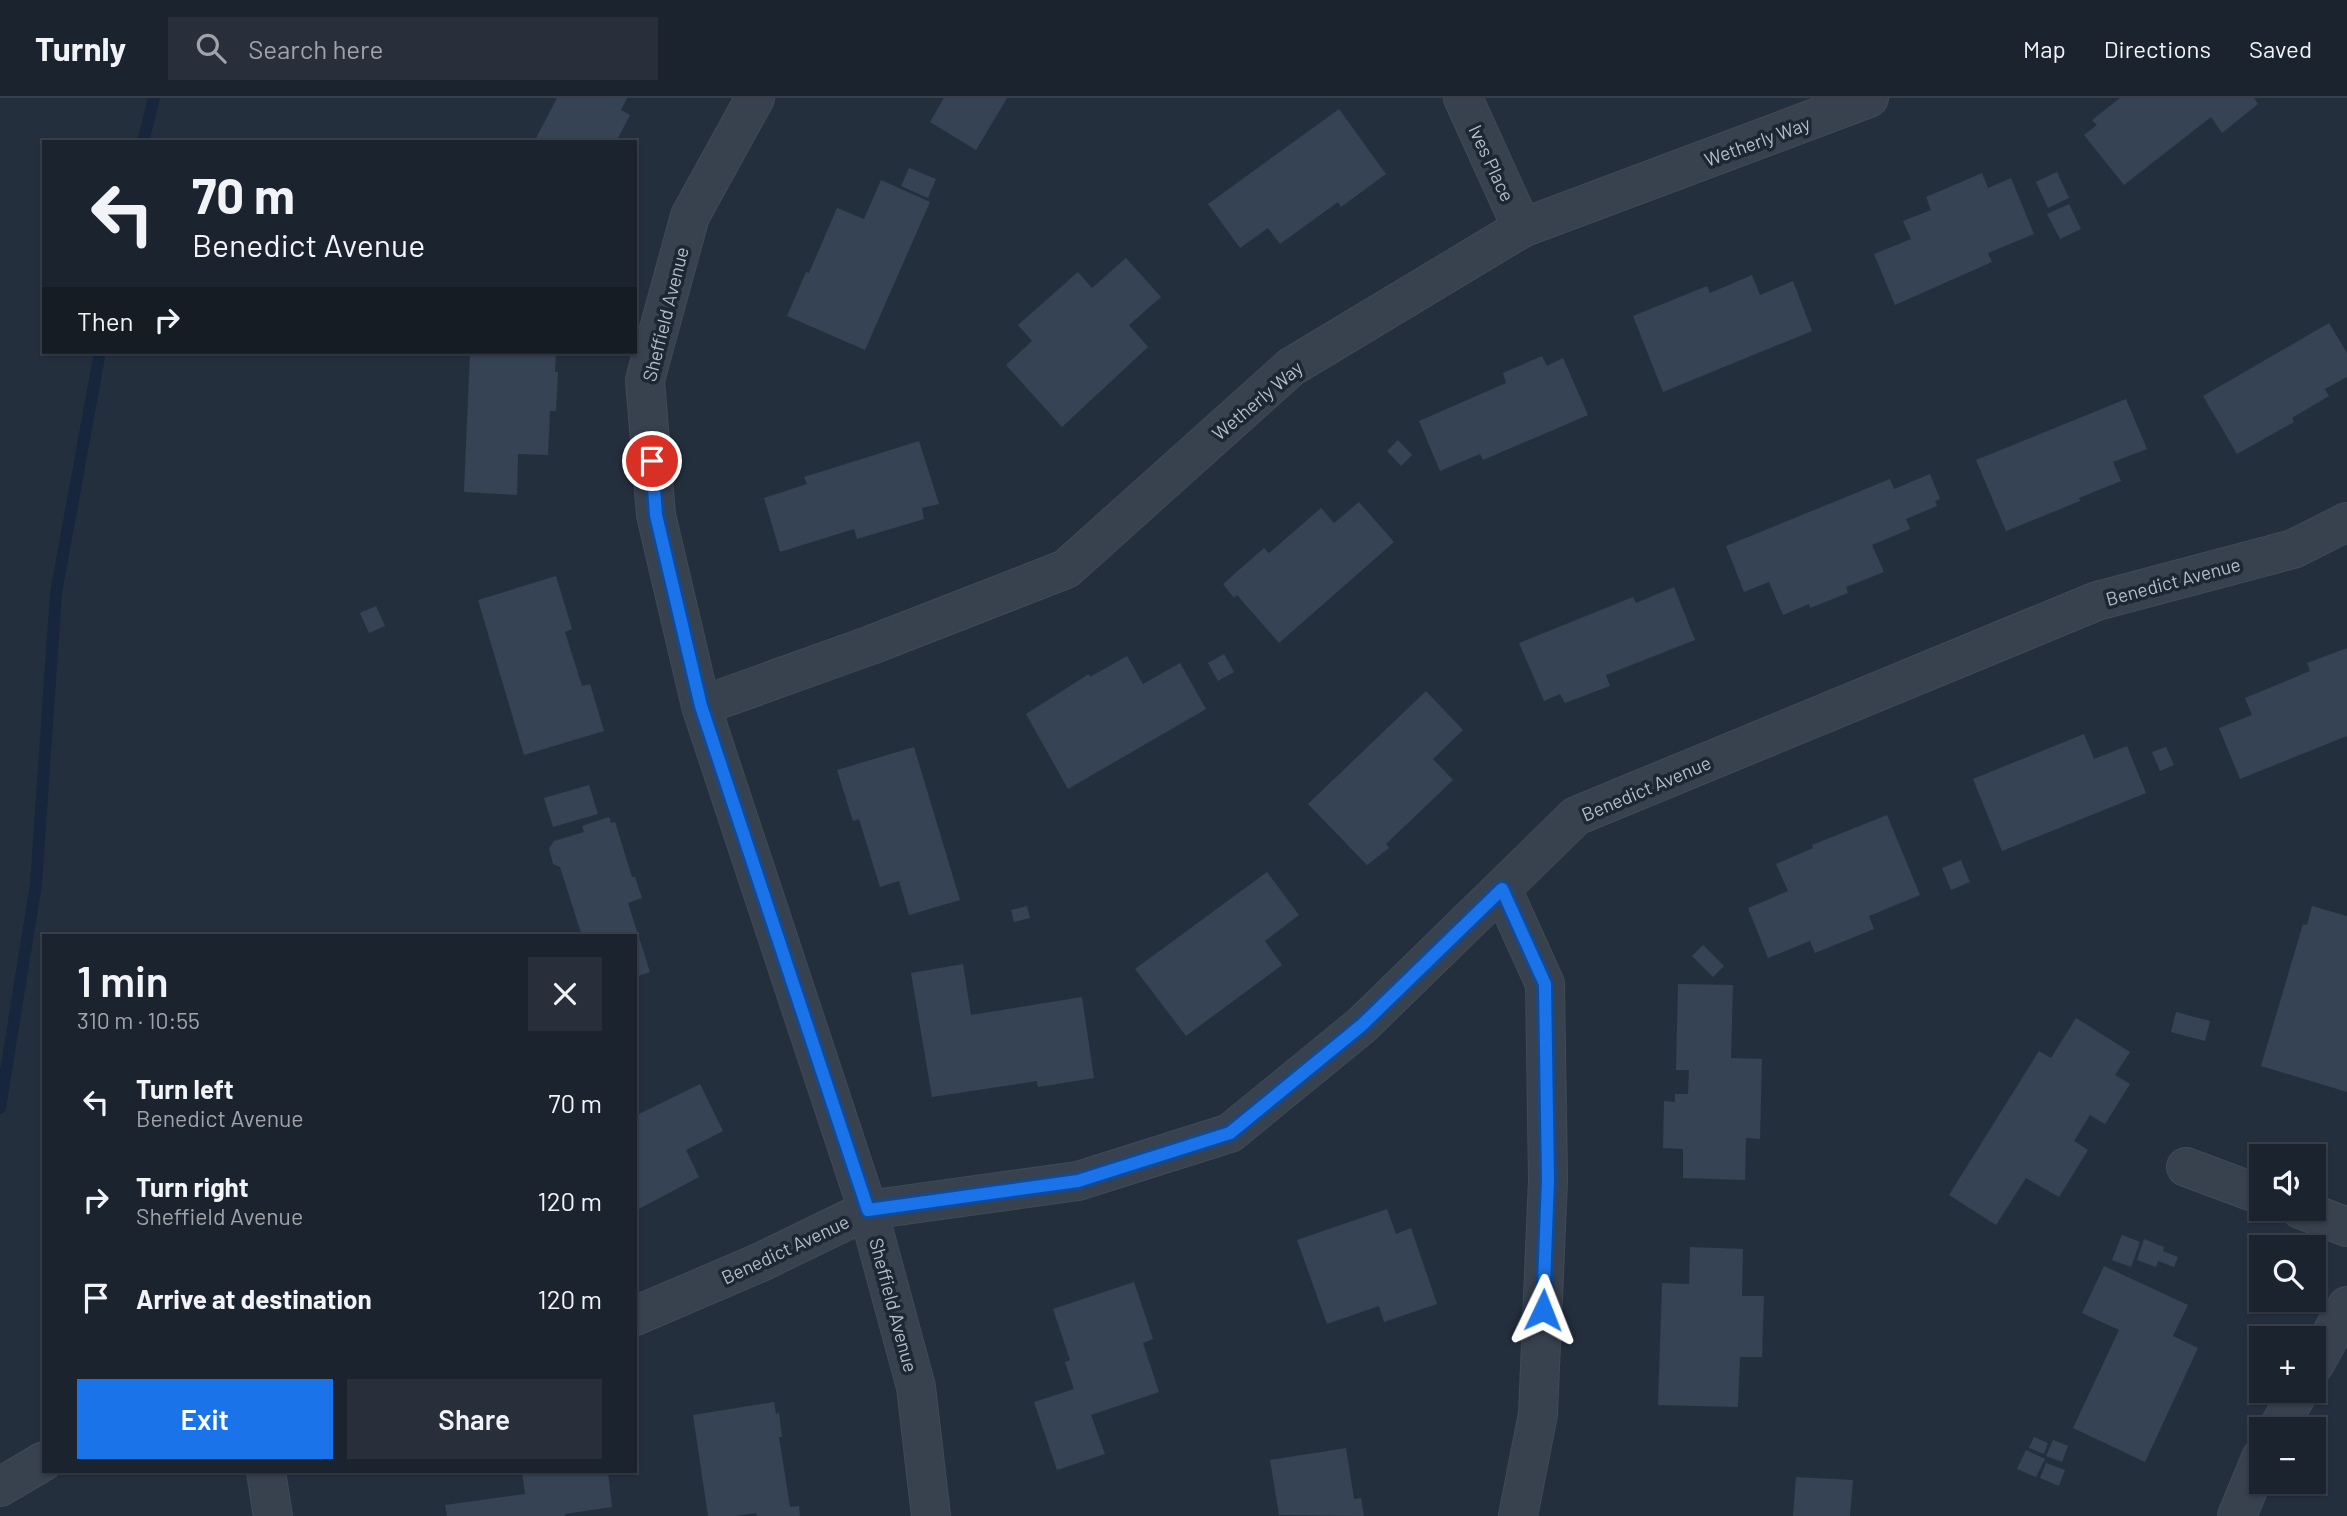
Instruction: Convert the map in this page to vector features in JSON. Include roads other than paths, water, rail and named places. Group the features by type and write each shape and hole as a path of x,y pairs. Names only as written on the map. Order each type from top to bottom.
{"street":[{"name":"Sheffield Avenue","path":"755,98 690,216 645,380 656,515 701,706 868,1210 916,1387 931,1516"},
{"name":"Ives Place","path":"1463,98 1522,228"},
{"name":"Wetherly Way","path":"701,706 872,645 1066,569 1290,367 1522,228 1869,98"},
{"name":"Benedict Avenue","path":"637,1315 759,1263 868,1210 1078,1181 1230,1133 1362,1025 1576,816 2097,601 2293,549 2347,522"},
{"path":"1502,889 1545,984 1548,1180 1538,1414 1518,1516"},
{"path":"2186,1167 2249,1191"},
{"path":"2326,1219 2347,1227"},
{"path":"2326,1344 2347,1306"},
{"path":"0,1487 42,1462"},
{"path":"266,1473 272,1516"},
{"path":"2237,1516 2249,1487"}],"waterway":[{"path":"144,140 154,98"},
{"path":"0,1108 36,884 56,593 100,354"}]}
